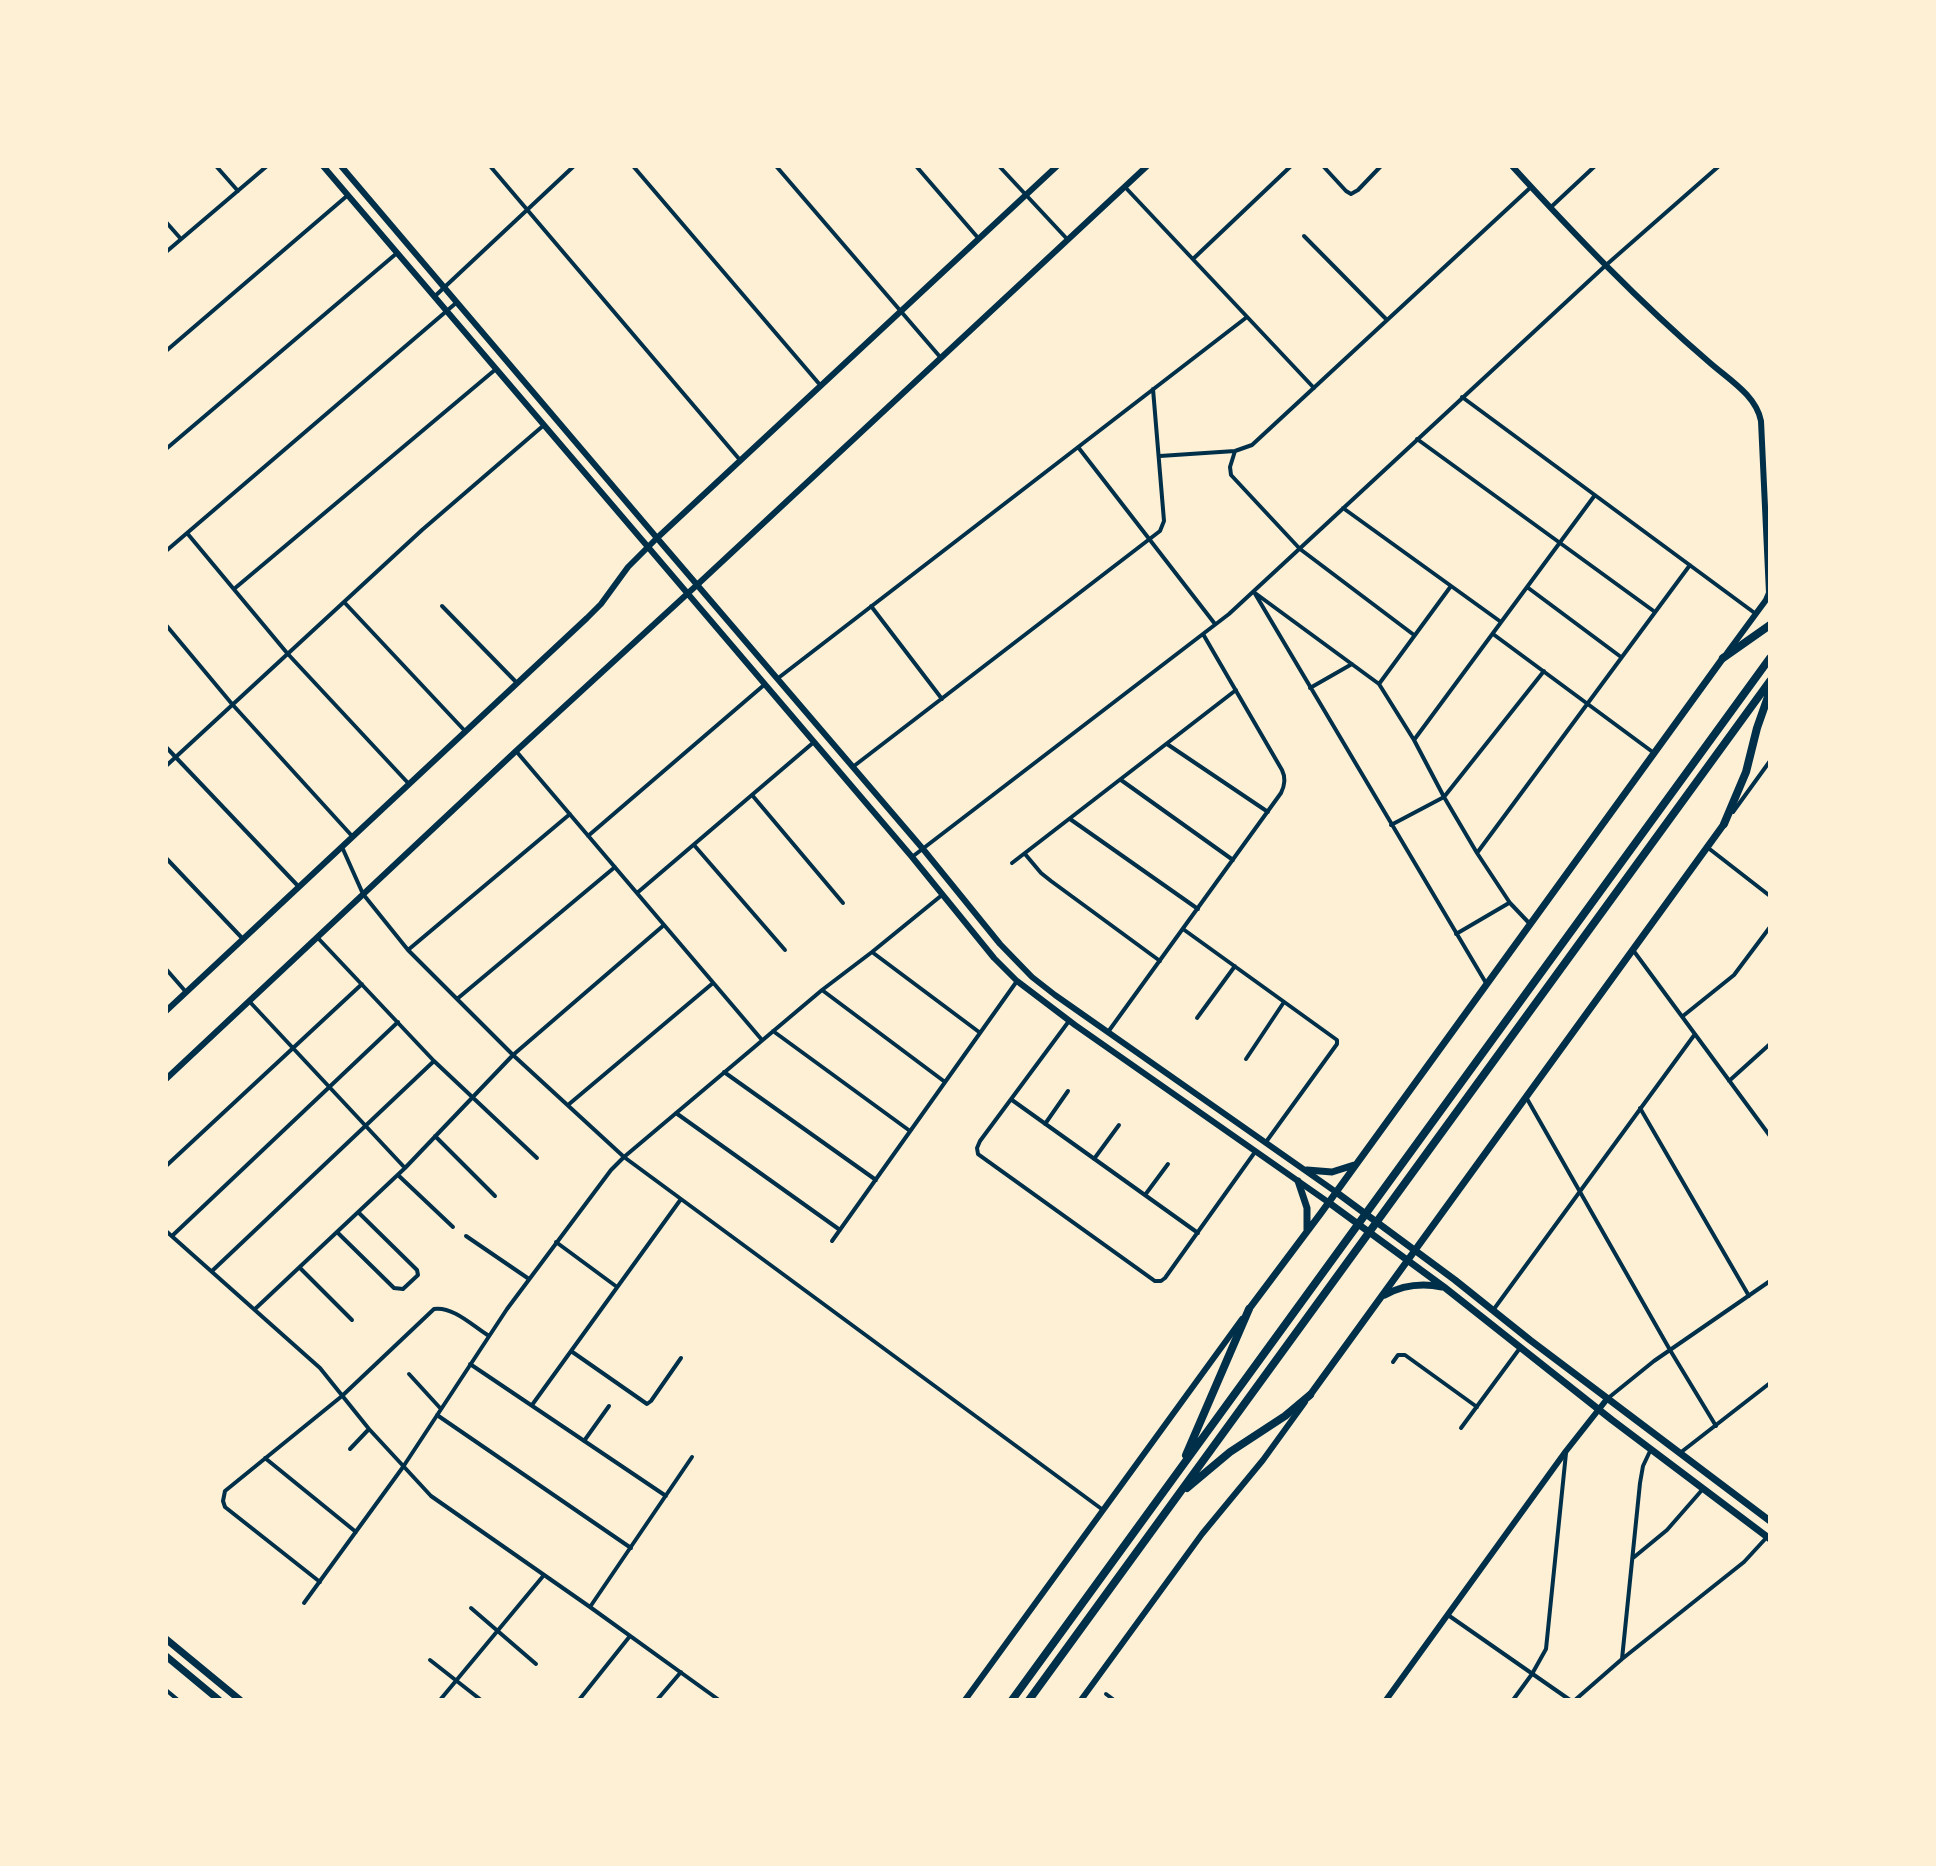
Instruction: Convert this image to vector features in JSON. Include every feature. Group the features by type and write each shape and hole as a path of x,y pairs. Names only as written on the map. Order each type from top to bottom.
{"highway":[{"path":"1723,658 1770,625"},
{"path":"1012,1700 1770,658"},
{"path":"1029,1700 1770,681"},
{"path":"1724,824 1746,772 1770,691"},
{"path":"1175,1477 1249,1309"},
{"path":"1175,1500 1230,1452 1285,1416 1310,1395"}],"main road":[{"path":"323,166 912,857 989,952 1017,981 1444,1287 1768,1538"},
{"path":"341,166 1016,961 1055,995 1307,1170 1415,1250 1770,1521"},
{"path":"166,1011 594,611 628,567 657,538 1057,166"},
{"path":"166,1079 1147,166"},
{"path":"965,1700 1769,593 1761,421 1753,401 1605,266 1512,166"},
{"path":"1081,1700 1202,1534 1263,1460 1724,824"},
{"path":"1307,1170 1332,1172 1356,1164"},
{"path":"1298,1181 1307,1208 1307,1232"},
{"path":"1383,1296 1407,1286 1422,1284 1444,1287"},
{"path":"1386,1700 1607,1399"},
{"path":"166,1639 240,1700"},
{"path":"166,1656 219,1700"}],"street":[{"path":"216,166 238,191"},
{"path":"166,252 267,166"},
{"path":"490,166 741,461"},
{"path":"434,297 574,166"},
{"path":"633,166 821,386"},
{"path":"776,166 941,358"},
{"path":"916,166 979,239"},
{"path":"999,166 1068,240"},
{"path":"1193,259 1291,166"},
{"path":"1323,166 1351,194 1381,166"},
{"path":"1550,208 1595,166"},
{"path":"912,857 1254,592 1462,397 1719,166"},
{"path":"1125,187 1314,388"},
{"path":"1159,456 1235,451 1257,441 1531,187"},
{"path":"166,351 348,195"},
{"path":"166,222 181,239"},
{"path":"1304,236 1387,320"},
{"path":"166,449 397,253"},
{"path":"166,551 457,302"},
{"path":"777,679 1247,317"},
{"path":"234,589 496,369"},
{"path":"853,767 1160,531 1164,521 1153,389"},
{"path":"1462,397 1756,614"},
{"path":"166,766 422,530 544,425"},
{"path":"1417,439 1655,612"},
{"path":"1078,447 1215,624"},
{"path":"1235,451 1231,475 1300,549 1414,635"},
{"path":"1414,740 1595,495"},
{"path":"1343,508 1501,622"},
{"path":"187,533 287,653 409,784"},
{"path":"1477,853 1690,565"},
{"path":"1379,684 1451,586"},
{"path":"1527,587 1622,658"},
{"path":"1254,592 1379,684 1477,853 1510,903 1530,924"},
{"path":"1254,592 1486,983"},
{"path":"343,602 465,731"},
{"path":"442,606 517,683"},
{"path":"871,606 942,699"},
{"path":"166,625 232,704 353,836"},
{"path":"1108,1032 1283,789 1285,777 1203,634"},
{"path":"1493,634 1654,753"},
{"path":"1310,688 1352,664"},
{"path":"1391,825 1444,797 1544,671"},
{"path":"588,836 764,685"},
{"path":"1012,863 1236,690"},
{"path":"637,893 814,742"},
{"path":"1167,744 1268,812"},
{"path":"166,747 299,887"},
{"path":"516,751 762,1040"},
{"path":"1724,824 1770,761"},
{"path":"1121,780 1233,860"},
{"path":"752,795 843,903"},
{"path":"408,950 570,814"},
{"path":"1070,819 1198,909"},
{"path":"694,845 785,950"},
{"path":"342,846 363,894 408,950 513,1055 624,1157 1103,1510"},
{"path":"1707,847 1770,896"},
{"path":"1025,854 1051,881 1160,961"},
{"path":"166,858 243,939"},
{"path":"456,1000 615,867"},
{"path":"304,1603 403,1467 529,1279 611,1170 822,990 942,895"},
{"path":"1456,934 1510,903"},
{"path":"255,1309 398,1175 513,1055 664,925"},
{"path":"1682,1017 1734,975 1770,927"},
{"path":"1183,929 1338,1041 1266,1142"},
{"path":"317,937 434,1061 537,1158"},
{"path":"1633,950 1770,1136"},
{"path":"872,952 980,1033"},
{"path":"1197,1018 1235,966"},
{"path":"166,969 186,992"},
{"path":"832,1241 1017,981"},
{"path":"567,1105 713,983"},
{"path":"166,1166 362,984"},
{"path":"822,990 945,1082"},
{"path":"249,1001 405,1168"},
{"path":"1246,1059 1284,1002"},
{"path":"1069,1021 980,1141 978,1154 1155,1281 1165,1278 1255,1152"},
{"path":"172,1236 398,1022"},
{"path":"773,1031 910,1131"},
{"path":"1493,1311 1695,1034"},
{"path":"1729,1081 1770,1044"},
{"path":"212,1271 434,1061"},
{"path":"724,1072 876,1180"},
{"path":"1045,1124 1068,1091"},
{"path":"1526,1097 1716,1426"},
{"path":"1012,1100 1198,1233"},
{"path":"1640,1108 1749,1296"},
{"path":"676,1113 840,1230"},
{"path":"1094,1159 1119,1125"},
{"path":"435,1136 495,1196"},
{"path":"1145,1195 1168,1164"},
{"path":"398,1175 453,1227"},
{"path":"532,1405 681,1199"},
{"path":"337,1232 394,1288 403,1289 419,1272 359,1213"},
{"path":"166,1231 320,1368 369,1429 438,1502 719,1700"},
{"path":"466,1236 529,1279"},
{"path":"556,1242 617,1287"},
{"path":"299,1268 352,1320"},
{"path":"1607,1399 1638,1372 1770,1281"},
{"path":"320,1582 225,1507 223,1497 227,1489 342,1396 434,1309 452,1312 489,1336"},
{"path":"1461,1428 1520,1348"},
{"path":"571,1351 647,1404 681,1358"},
{"path":"1393,1362 1398,1355 1405,1355 1477,1407"},
{"path":"470,1364 666,1496"},
{"path":"409,1374 441,1409"},
{"path":"1680,1454 1770,1383"},
{"path":"584,1441 609,1406"},
{"path":"437,1415 631,1548"},
{"path":"350,1449 369,1429"},
{"path":"1622,1659 1640,1483 1651,1449"},
{"path":"1513,1700 1546,1649 1566,1451"},
{"path":"590,1607 692,1457"},
{"path":"265,1458 356,1532"},
{"path":"1633,1558 1667,1530 1703,1488"},
{"path":"1448,1615 1572,1700 1734,1571 1768,1538"},
{"path":"440,1700 544,1575"},
{"path":"471,1608 536,1664"},
{"path":"579,1700 630,1635"},
{"path":"430,1660 481,1700"},
{"path":"657,1700 681,1672"},
{"path":"166,1690 178,1700"},
{"path":"1106,1694 1114,1700"}]}
